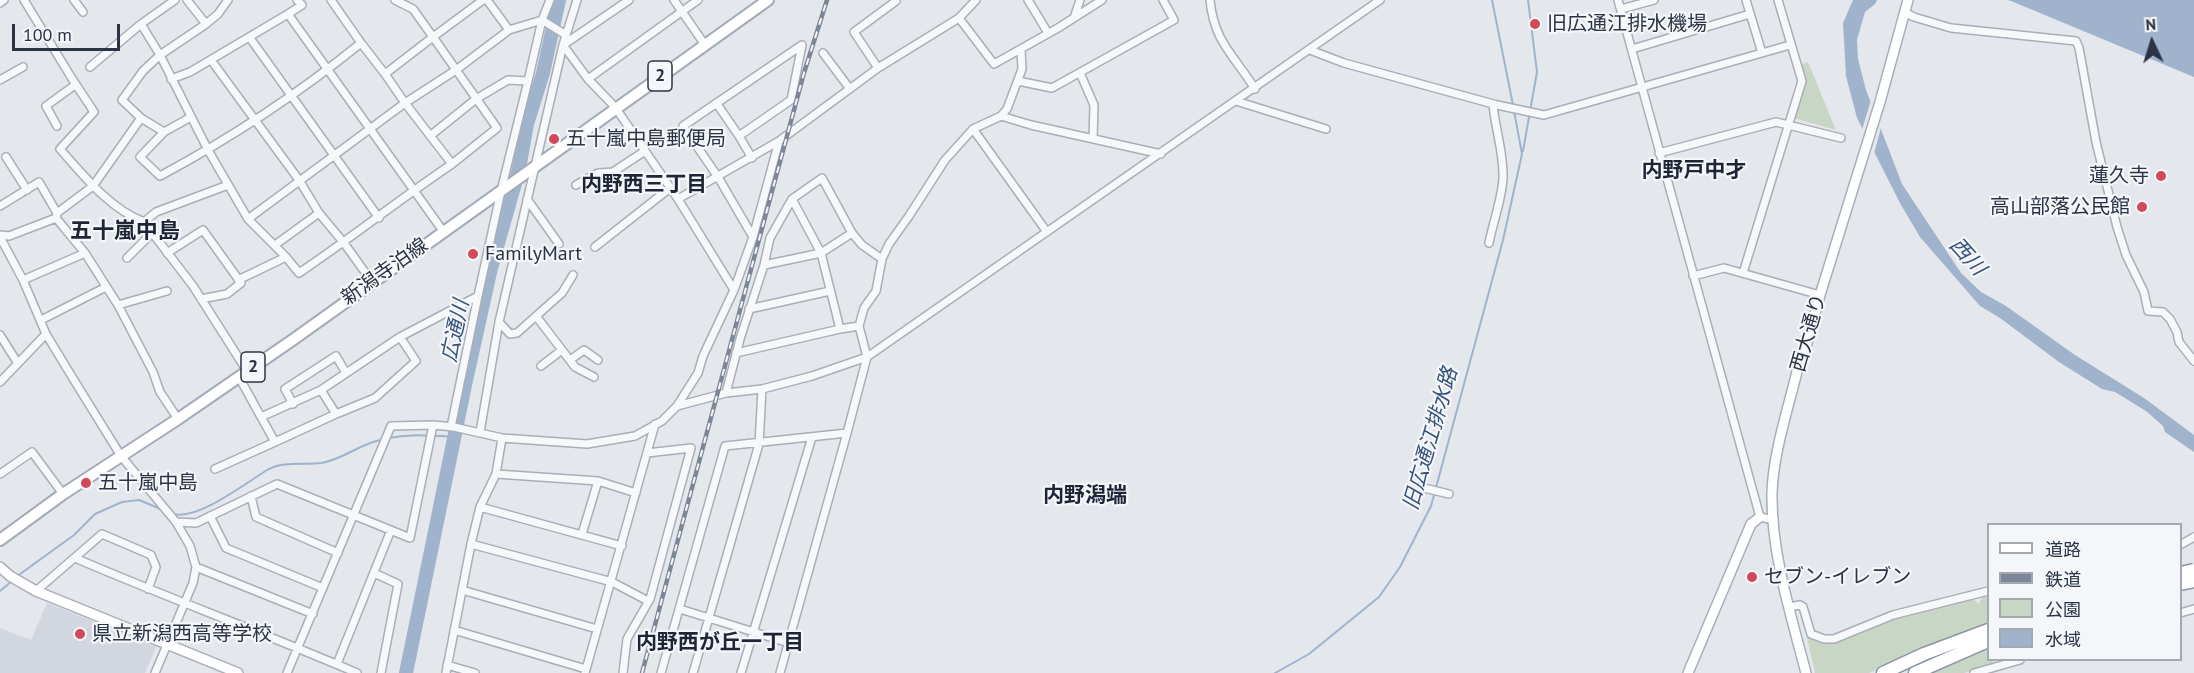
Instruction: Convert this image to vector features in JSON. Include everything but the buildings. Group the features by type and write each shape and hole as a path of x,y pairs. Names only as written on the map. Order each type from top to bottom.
{"highway":[{"path":"1883,673 1924,654 1987,631"},
{"path":"1915,673 1987,642"}],"main road":[{"name":"新潟寺泊線","path":"0,540 63,494 243,374 768,0"}],"street":[{"path":"24,0 75,85 94,112 60,149 93,186 132,218 144,222 201,299 243,374 261,417 275,442"},
{"path":"74,0 83,12"},
{"path":"90,67 141,24 176,0"},
{"path":"187,0 206,24"},
{"path":"164,132 141,117 122,100 143,71 160,55 218,14 228,0"},
{"path":"171,79 190,72 250,38 302,5 297,0"},
{"path":"331,0 452,164"},
{"path":"141,24 160,55 208,150 248,219 299,273 379,218 497,128 413,9 395,0"},
{"path":"386,74 485,0 509,30"},
{"path":"452,427 502,190 542,20 549,0"},
{"path":"478,432 532,170 563,45 578,0"},
{"path":"563,45 629,0"},
{"path":"674,0 705,45"},
{"path":"588,79 698,0"},
{"path":"678,199 779,141 878,68 958,18 976,0"},
{"path":"1028,0 1048,33"},
{"path":"1074,18 1080,0"},
{"path":"958,18 994,64 1102,0"},
{"path":"1018,81 1052,88 1080,73 1174,20 1163,0"},
{"path":"1210,0 1220,40 1255,89"},
{"path":"677,406 726,393 762,389 812,376 867,357 1380,0"},
{"path":"1617,0 1760,517"},
{"path":"1621,9 1654,0"},
{"path":"1746,0 1762,53"},
{"path":"1743,273 1802,81 1778,0"},
{"name":"西大通り","path":"1806,673 1789,607 1777,545 1772,493 1777,456 1800,358 1807,343 1908,0"},
{"path":"878,68 854,32 896,1"},
{"path":"1904,12 1952,28 2076,41 2096,142 2116,227 2126,255 2144,292 2148,311 2163,312 2170,319 2179,342 2194,362"},
{"path":"288,14 443,231"},
{"path":"1632,49 1750,14"},
{"path":"248,219 405,103 456,70 509,30 542,20 566,35"},
{"path":"250,38 379,218"},
{"path":"191,117 164,132 140,157 160,176 208,150 255,120 328,70 361,43"},
{"path":"563,45 588,79 615,107 678,199 734,290"},
{"path":"739,136 791,100 802,45 683,126 718,177 753,237"},
{"path":"1310,50 1344,63 1544,115 1790,45"},
{"path":"780,673 867,357 859,326 864,308 876,291 882,259 889,244 941,166 973,129 1001,116 1007,109 1022,69 1021,49"},
{"path":"823,53 850,89"},
{"path":"211,60 300,180 319,213 372,282"},
{"path":"5,88 0,80 22,67"},
{"path":"1080,73 1094,105 1093,139"},
{"path":"430,136 476,99 508,80 528,81"},
{"path":"57,126 46,106 75,85"},
{"path":"1236,101 1326,129"},
{"path":"717,104 752,158"},
{"path":"1489,243 1503,179 1501,146 1495,124 1495,104"},
{"path":"1001,116 1031,125 1161,154"},
{"path":"141,117 93,186 56,215 9,236 0,236 24,280 46,334 122,456 176,522 190,546 196,567 193,583 155,673"},
{"path":"1659,153 1776,122 1841,138"},
{"path":"973,129 1047,232"},
{"path":"287,673 391,426 433,425 502,438 586,444 635,435 655,424 677,406 698,373 703,356 734,290 753,237 779,141"},
{"path":"576,185 598,173 614,172 645,151"},
{"path":"6,157 27,190"},
{"path":"726,393 770,238 792,199 822,178 852,233 862,245 882,259"},
{"path":"0,206 39,182 56,215 85,253 118,305 149,364 160,392 178,419"},
{"path":"144,222 156,212 228,185"},
{"path":"595,248 670,188"},
{"path":"527,199 559,244"},
{"path":"792,199 821,253 840,329"},
{"path":"275,245 319,213"},
{"path":"167,253 202,230 240,283 227,294 201,299"},
{"path":"127,258 152,233"},
{"path":"764,265 821,253 852,233"},
{"path":"24,280 85,253"},
{"path":"238,280 286,257"},
{"path":"1693,276 1724,267 1820,295"},
{"path":"500,322 510,334 517,333 562,293 573,275"},
{"path":"41,320 106,287"},
{"path":"118,305 167,291"},
{"path":"749,309 830,291"},
{"path":"261,417 321,390 400,337 478,296"},
{"path":"536,316 575,367 594,377"},
{"path":"736,353 859,326"},
{"path":"0,382 46,334"},
{"path":"0,335 17,362"},
{"path":"215,469 375,398 416,362 400,337"},
{"path":"542,366 562,350"},
{"path":"570,360 584,350 598,360"},
{"path":"293,404 285,389 336,356 346,373"},
{"path":"693,673 759,442 762,389"},
{"path":"321,390 336,414"},
{"path":"454,630 585,671 655,424"},
{"path":"176,522 196,523 277,484 410,538 433,425"},
{"path":"662,673 726,446 847,433"},
{"path":"741,673 812,437"},
{"path":"475,673 446,669 471,544 480,507 495,474 502,438"},
{"path":"622,673 627,639 648,601 691,448 647,453"},
{"path":"0,474 32,452 63,494"},
{"path":"495,474 598,481 636,493"},
{"path":"582,534 598,481"},
{"path":"1424,488 1449,494"},
{"path":"251,496 256,517 338,553"},
{"path":"480,507 622,546"},
{"path":"210,516 226,548 323,588"},
{"path":"1688,673 1751,524 1760,517 1774,519"},
{"path":"337,664 391,530"},
{"path":"36,591 102,534 151,555 156,567 148,589"},
{"path":"471,544 612,582 648,601"},
{"path":"75,558 357,673"},
{"path":"0,567 10,576 36,591 238,673"},
{"path":"196,567 313,614"},
{"path":"2182,567 2194,583"},
{"path":"374,573 398,584 381,673"},
{"path":"462,590 597,629"},
{"path":"1789,607 1800,604 1811,633 1824,639 1834,639 1893,615 1987,592"},
{"path":"680,609 789,643"},
{"path":"1799,673 1802,655"},
{"path":"1974,673 2016,661"}],"shaded area":[{"name":"県立新潟西高等学校","path":"47,603 156,647 145,673 0,673 0,628 31,640"}],"green space":[{"path":"1808,62 1836,130 1793,118 1805,80 1801,64"},
{"path":"1987,595 1987,624 1869,673 1815,673 1804,625 1811,637 1828,643 1840,641 1901,617 1973,599 1979,604 1982,596"},
{"path":"1987,648 1987,661 1993,661 1992,665 1964,673 1929,673"}],"water":[{"path":"1853,0 1877,0 1865,12 1857,40 1858,59 1866,90 1902,184 1961,273 1981,292 2006,306 2075,355 2144,398 2194,435 2194,452 2165,432 2163,426 2146,411 2115,392 2102,389 2059,362 1980,306 1920,237 1901,205 1857,118 1846,76 1843,23"},
{"path":"2007,0 2194,0 2194,77 2011,1"}],"pier":[{"path":"1872,97 1882,124 1873,157 1861,133"}],"waterway":[{"name":"広通川","path":"406,673 491,268 519,169 527,124 543,73 559,0"},
{"name":"旧広通江排水路","path":"1492,0 1513,105"},
{"name":"旧広通江排水路","path":"1523,151 1537,72 1528,0"},
{"name":"旧広通江排水路","path":"1275,673 1309,654 1379,597 1400,567 1431,506 1503,240 1522,154 1514,111"},
{"path":"174,514 184,514 208,506 273,467 287,464 321,463 341,457 373,442 393,437 423,435 454,437"},
{"path":"16,577 74,535 95,514 122,502 139,500 163,510"},
{"path":"0,591 12,581"}],"railway":[{"path":"642,673 804,73 827,0"}],"place":[{"name":"旧広通江排水機場","path":"1535,24"},
{"name":"五十嵐中島郵便局","path":"554,139"},
{"name":"蓮久寺","path":"2161,176"},
{"name":"高山部落公民館","path":"2142,207"},
{"name":"FamilyMart","path":"473,254"},
{"name":"五十嵐中島","path":"86,483"},
{"name":"セブン-イレブン","path":"1752,577"},
{"name":"県立新潟西高等学校","path":"80,634"}],"district":[{"name":"内野戸中才","path":"1694,171"},
{"name":"内野西三丁目","path":"644,185"},
{"name":"五十嵐中島","path":"125,232"},
{"name":"内野潟端","path":"1085,496"},
{"name":"内野西が丘一丁目","path":"720,643"}],"water label":[{"name":"西川","path":"1967,257"}]}
